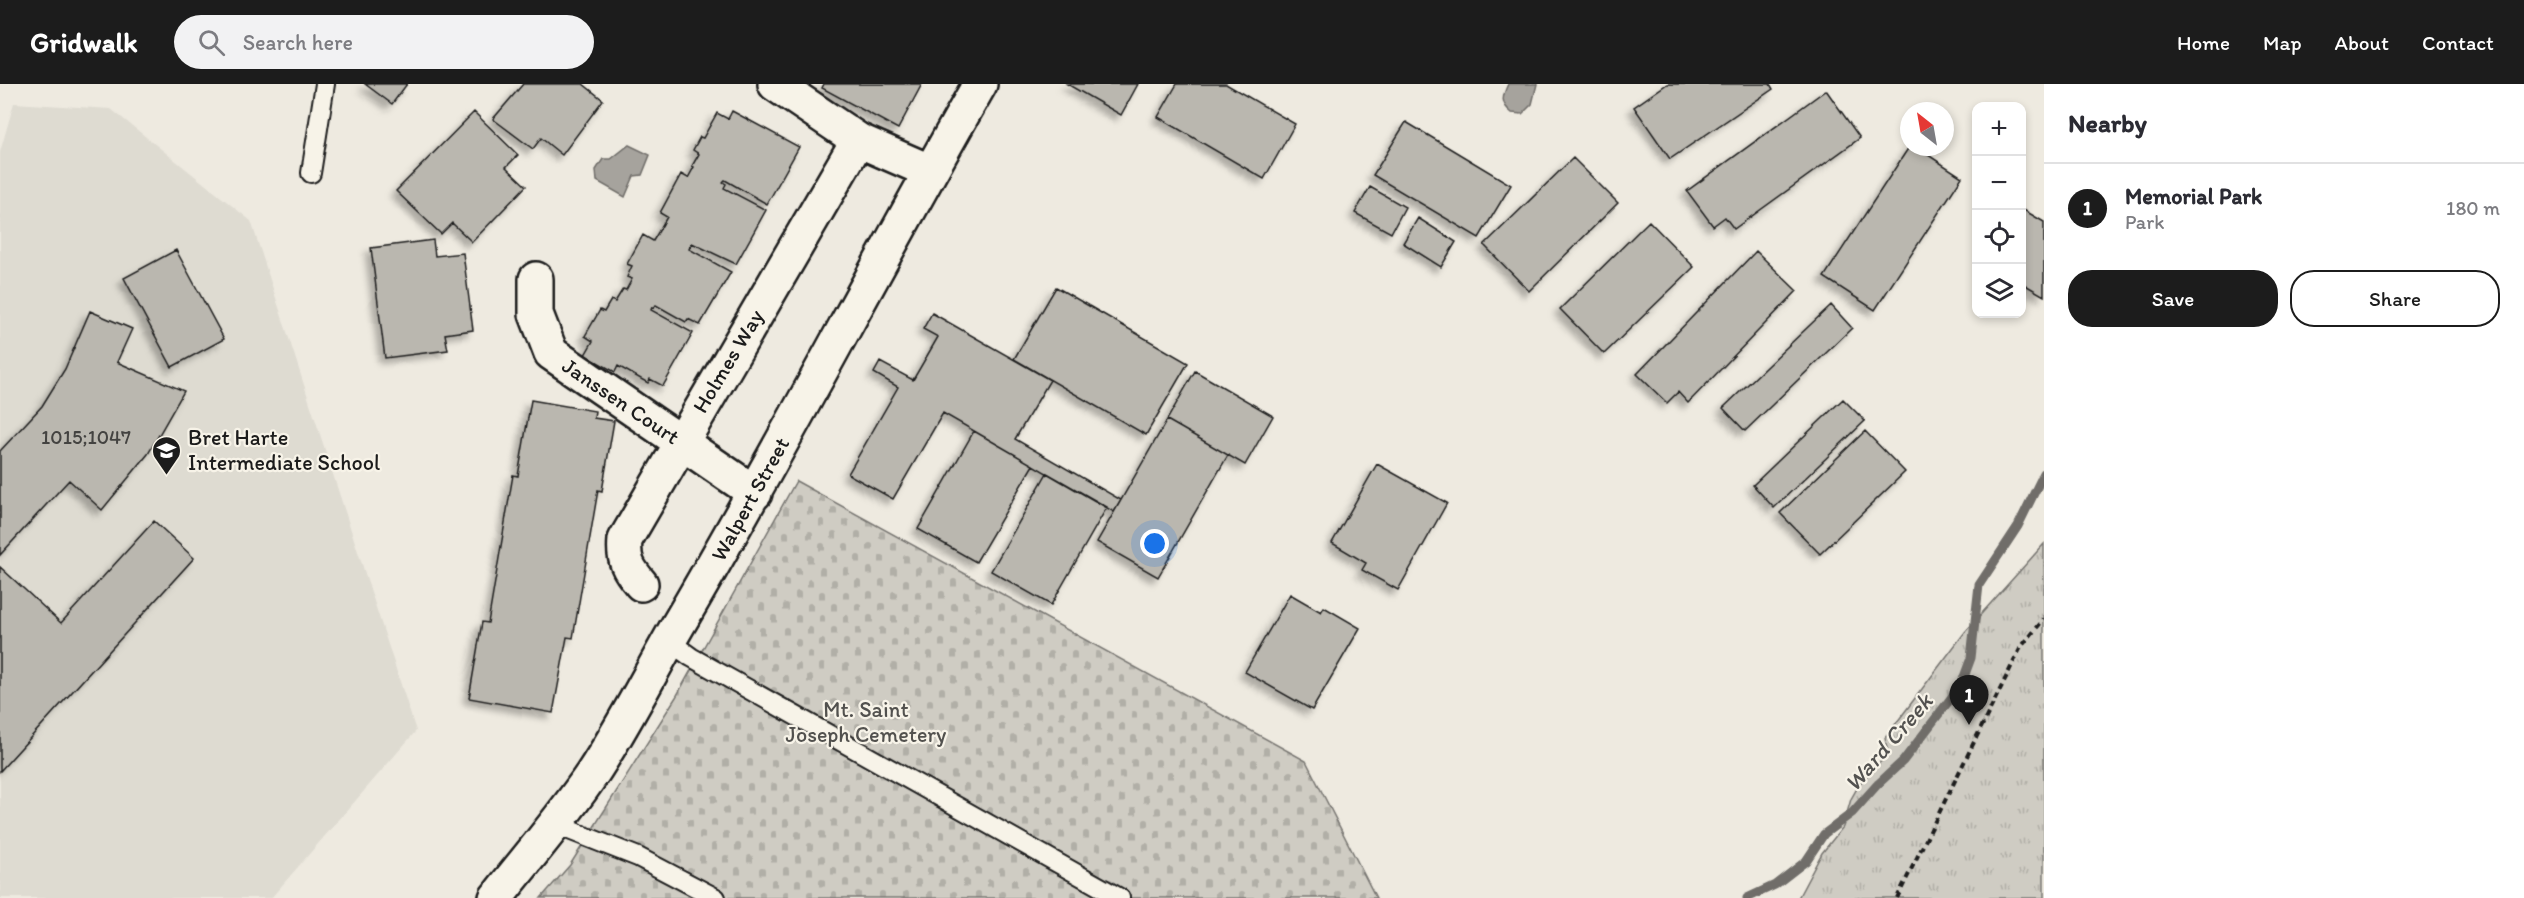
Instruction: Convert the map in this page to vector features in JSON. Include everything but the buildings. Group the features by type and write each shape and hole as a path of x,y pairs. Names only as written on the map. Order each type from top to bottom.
{"street":[{"path":"775,84 858,140 929,171"},
{"name":"Walpert Street","path":"496,898 591,777 623,726 669,641 755,493 929,171 980,84"},
{"name":"Holmes Way","path":"641,584 627,568 623,555 625,540 858,140"},
{"name":"Janssen Court","path":"536,279 536,314 551,353 755,493"}],"lane":[{"path":"311,173 325,84"},
{"path":"669,641 691,657 1120,898"},
{"path":"554,824 638,857 716,898"}],"path":[{"path":"1897,898 2021,647 2044,619"}],"shaded area":[{"path":"1508,84 1537,84 1532,104 1522,114 1512,113 1504,103 1503,96"},
{"name":"Bret Harte Intermediate School","path":"14,103 111,109 251,221 416,731 271,898 0,898 0,152"},
{"path":"629,145 650,155 642,175 634,176 625,197 597,181 596,170 603,159 611,159"}],"green space":[{"name":"Mt. Saint Joseph Cemetery","path":"796,481 1306,761 1376,898 541,898 570,865 676,697"},
{"path":"2044,544 2044,898 1798,898 1822,853 1843,827 1851,799 1860,783 1888,754 1885,738 1965,632"}],"waterway":[{"name":"Ward Creek","path":"1747,898 1775,885 1806,861 1824,834 1852,813 1903,761 1961,685 1971,658 1979,585 2018,526 2044,473"}],"place":[{"name":"Bret Harte Intermediate School","path":"167,476"},
{"name":"Memorial Park","path":"1969,725"}]}
